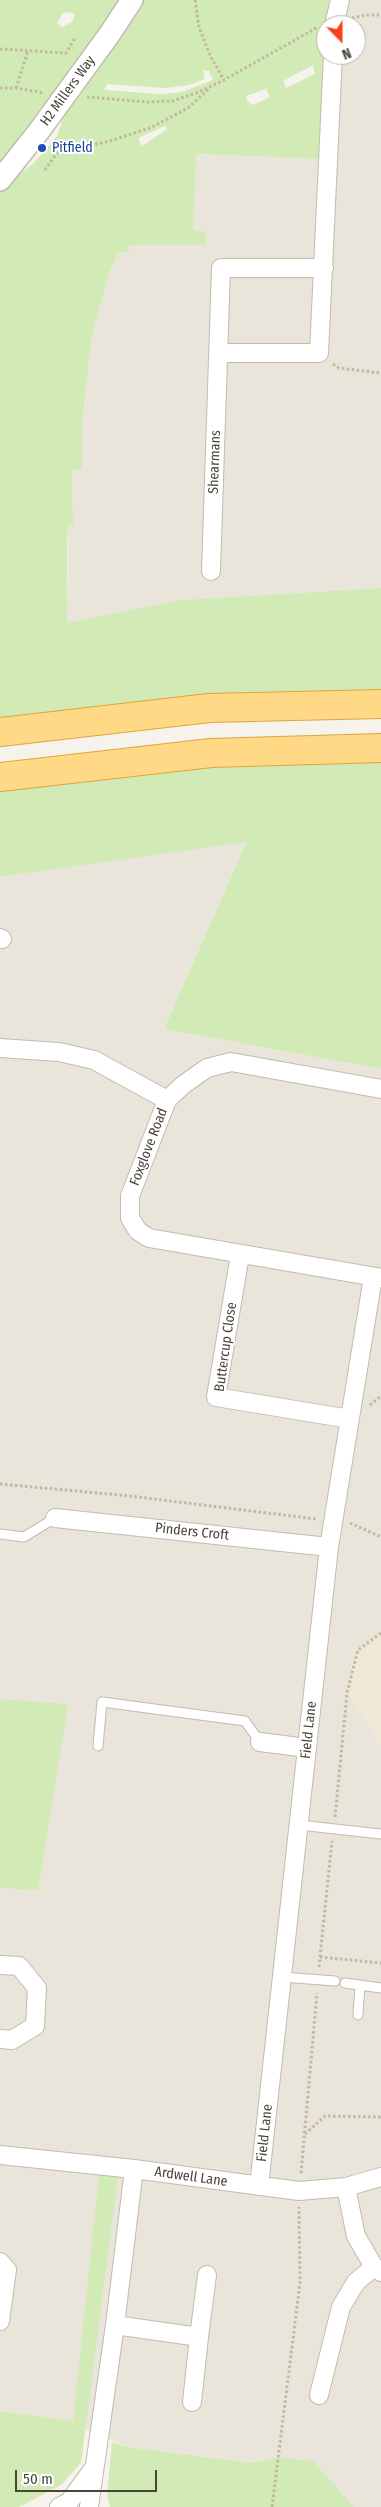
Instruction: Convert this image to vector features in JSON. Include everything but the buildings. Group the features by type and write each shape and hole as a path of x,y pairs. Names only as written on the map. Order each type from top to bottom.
{"highway":[{"path":"0,732 209,708 381,704"},
{"path":"0,777 211,753 381,748"}],"street":[{"name":"H2 Millers Way","path":"0,180 39,131 132,0"},
{"path":"336,15 340,0"},
{"path":"219,353 319,353 333,65"},
{"name":"Shearmans","path":"211,571 221,268 324,268"},
{"path":"0,1048 59,1052 94,1060 167,1100"},
{"name":"Foxglove Road","path":"377,1277 149,1238 138,1231 130,1218 130,1196 167,1100 183,1084 207,1068 230,1062 381,1089"},
{"name":"Buttercup Close","path":"240,1255 216,1397 350,1420"},
{"name":"Field Lane","path":"259,2186 329,1547 350,1420 377,1277"},
{"name":"Pinders Croft","path":"55,1518 329,1547"},
{"path":"260,1742 307,1748"},
{"path":"0,1965 19,1966 37,1988 35,2026 12,2040 0,2038"},
{"name":"Ardwell Lane","path":"0,2154 134,2169 299,2191 346,2187 381,2177"},
{"path":"90,2507 134,2169"},
{"path":"319,2395 341,2307 356,2282 378,2269 356,2236 346,2187"},
{"path":"0,2262 7,2270 0,2322"},
{"path":"192,2402 207,2275"},
{"path":"115,2325 199,2337"},
{"path":"60,2507 69,2502 96,2465"}],"lane":[{"path":"0,1534 24,1537 55,1518"},
{"path":"98,1746 102,1702 245,1721 260,1742"},
{"path":"299,1825 381,1834"},
{"path":"282,1977 335,1981"},
{"path":"345,1983 381,1988"},
{"path":"358,2015 360,1986"}],"path":[{"path":"195,0 198,27 210,55 224,80"},
{"path":"366,15 381,15"},
{"path":"80,96 147,102 172,100 194,94 224,80 316,29"},
{"path":"0,49 66,53 76,38"},
{"path":"16,88 28,51"},
{"path":"45,170 57,154 110,141 150,128 188,108 213,86"},
{"path":"0,88 16,88 46,93"},
{"path":"334,354 334,364"},
{"path":"324,364 334,364 339,368 381,372"},
{"path":"0,1484 130,1496 350,1523 381,1537"},
{"path":"272,2507 300,2283 299,2191 320,1956 347,1693 358,1650 381,1633"},
{"path":"320,1956 381,1963"},
{"path":"304,2134 325,2116 381,2117"}],"shaded area":[{"path":"330,0 381,0 381,588 180,600 67,624 68,525 73,525 72,469 82,468 82,428 91,340 108,276 118,253 129,252 129,245 193,230 195,154 321,159 324,65 366,65 366,15 327,15"},
{"path":"246,841 164,1029 381,1069 381,2507 354,2507 313,2461 278,2457 252,2463 128,2447 64,2420 0,2411 0,877"},
{"path":"381,1633 381,1745 347,1693 358,1650"}],"green space":[{"path":"0,0 330,0 327,15 316,15 316,65 324,65 321,159 196,154 193,230 206,232 206,245 129,245 129,252 118,253 108,276 91,340 82,428 82,469 72,470 73,526 68,525 67,623 180,600 381,588 381,704 0,732 0,186 32,165 57,136 70,97 0,180","holes":["71,12 75,15 72,22 62,27 57,23 63,13","313,65 315,74 286,88 283,81","203,70 209,71 213,80 182,92 161,94 104,90 107,84 165,88 189,85 205,79","266,89 270,97 253,105 248,102 246,96","165,126 167,129 142,146 138,138"]},
{"path":"381,748 381,1069 164,1029 246,842 0,877 0,777"},
{"path":"0,1699 68,1704 38,1891 0,1887"},
{"path":"99,2175 118,2176 81,2463 61,2485 19,2507 0,2507 0,2411 73,2421"},
{"path":"112,2442 128,2447 252,2463 278,2457 313,2461 354,2507 110,2507 107,2494"}],"place":[{"name":"Pitfield","path":"42,148"}]}
